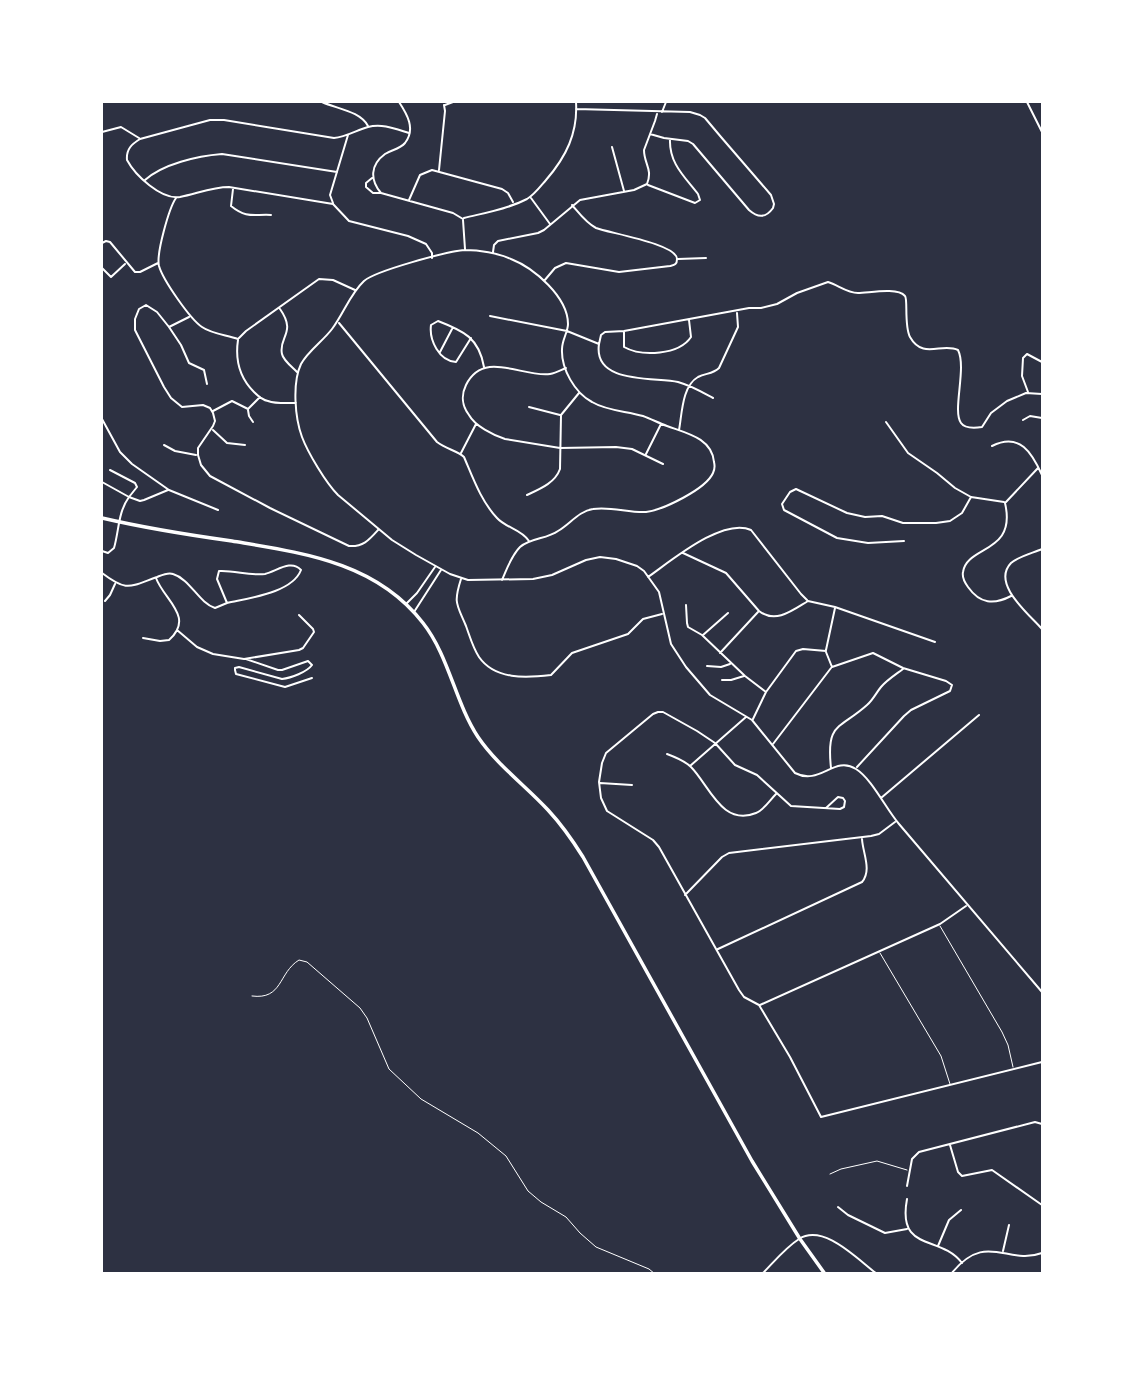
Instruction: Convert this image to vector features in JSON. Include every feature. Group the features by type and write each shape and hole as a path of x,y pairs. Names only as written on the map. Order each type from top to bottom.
{"highway":[{"path":"102,518 325,559 359,572 385,587 414,612 431,635 463,710 479,739 548,810 583,857 737,1135 800,1238 825,1273"}],"street":[{"path":"322,102 355,114 365,120 369,127"},
{"path":"381,193 375,186 374,167 378,160 405,142 409,133 409,120 399,102"},
{"path":"439,171 445,111 441,102"},
{"path":"444,105 453,102"},
{"path":"373,177 366,183 366,187 373,193 453,213 463,219 513,204 531,197 565,155 572,141 576,102"},
{"path":"609,102 609,110"},
{"path":"492,254 498,241 538,233 580,200 642,188 647,184 650,173 644,150 666,102"},
{"path":"1027,102 1042,132"},
{"path":"576,109 690,112 700,115 771,195 774,204 772,209 766,215 755,215 692,144 650,134"},
{"path":"333,204 219,187 176,198 157,190 130,166 127,160 128,149 140,139 210,120 334,138 369,127 384,126 409,133"},
{"path":"102,132 121,127 140,139"},
{"path":"348,134 330,195 333,204 349,221 408,236 426,244 432,258"},
{"path":"647,184 695,203 700,200 672,158 670,139"},
{"path":"612,147 624,192"},
{"path":"144,180 163,167 222,154 337,172"},
{"path":"409,201 421,175 432,170 502,189 508,193 513,204"},
{"path":"233,188 231,204 234,208 248,216 271,215"},
{"path":"531,197 551,225"},
{"path":"176,198 170,207 159,254 160,269 190,316 207,330 238,338"},
{"path":"572,205 593,226 661,246 671,251 677,259"},
{"path":"463,219 466,250"},
{"path":"102,243 110,242 126,263 137,272 159,262"},
{"path":"502,580 517,550 559,531 582,513 599,508 649,511 678,500 704,484 715,466 710,449 701,440 642,416 592,402 579,393 566,368 562,349 567,318 562,302 552,288 515,260 466,250 371,275 355,290 338,321 302,363 296,379 298,422 302,438 331,487 401,546 461,578 476,581 533,579 543,578 600,556 631,563 644,572 662,598 671,644 685,667 710,695 752,720 790,769 801,776 818,776 831,768 846,766 864,776 896,821 1042,992"},
{"path":"677,259 706,258"},
{"path":"544,281 555,268 566,263 619,272 670,266 675,264 677,259"},
{"path":"102,268 111,277 126,263"},
{"path":"296,403 264,401 246,383 237,355 238,338 319,279 333,280 355,290"},
{"path":"713,398 674,381 643,379 616,373 600,361 599,344 604,332 761,308 828,282 853,293 901,293 907,299 908,334 915,344 933,351 956,348 961,353 958,412 962,425 982,427 991,413 1007,401 1028,392 1042,394"},
{"path":"206,384 204,370 189,363 169,327 153,308 143,306 136,313 135,330 171,398 182,407 203,405 213,412 215,421 198,448 202,468 210,476 349,545 363,544 379,528"},
{"path":"279,308 288,328 281,351 283,357 298,372"},
{"path":"679,431 689,386 695,379 716,372 719,368 738,327 736,311"},
{"path":"169,327 190,316"},
{"path":"490,316 567,331 599,344"},
{"path":"624,331 624,347 650,354 687,344 691,337 689,319"},
{"path":"338,321 438,442 464,457 479,491 497,518 522,533 530,542"},
{"path":"471,338 456,362 447,361 431,335 431,325 438,321 466,333 471,338 479,348 484,368"},
{"path":"440,353 453,328"},
{"path":"1028,392 1022,376 1023,358 1027,354 1042,362"},
{"path":"566,368 550,374 498,366 478,371 468,381 462,394 469,417 505,439 560,448 632,449 663,464"},
{"path":"527,495 558,475 561,415 579,393"},
{"path":"248,409 260,397"},
{"path":"213,412 232,401 248,409"},
{"path":"529,407 561,415"},
{"path":"248,409 253,422"},
{"path":"1023,420 1030,416 1042,418"},
{"path":"102,419 120,452 132,464 169,490 218,510"},
{"path":"886,422 908,453 971,497 1005,503"},
{"path":"461,454 476,423"},
{"path":"646,455 661,424"},
{"path":"211,429 227,443 244,445"},
{"path":"992,446 1003,441 1015,442 1031,454 1042,475"},
{"path":"164,445 184,454 198,455"},
{"path":"1005,503 1039,468"},
{"path":"102,551 108,553 114,548 125,502 137,487 110,470"},
{"path":"102,482 137,500 169,490"},
{"path":"904,541 868,543 837,538 784,510 782,504 790,492 796,489 847,513 865,517 882,516 903,523 936,523 950,521 961,513 971,497"},
{"path":"1005,503 1008,520 1003,534 989,548 969,561 962,575 968,587 982,600 995,602 1011,596"},
{"path":"648,577 718,532 747,528 808,601 835,607 935,642"},
{"path":"1042,549 1017,559 1007,569 1007,585 1011,596 1042,629"},
{"path":"683,553 726,573 764,615 777,617 808,601"},
{"path":"102,573 122,586 135,586 166,573 175,574 212,608 285,588 302,570 291,565 261,574 219,571 217,579 226,603"},
{"path":"405,604 417,593 435,566"},
{"path":"414,612 442,569"},
{"path":"143,638 169,640 177,630 176,606 159,587 155,578"},
{"path":"461,578 455,601 477,653 486,665 514,677 551,675 572,653 628,634 643,620 664,614"},
{"path":"105,601 115,583"},
{"path":"686,605 687,625 766,692"},
{"path":"832,667 826,651 835,607"},
{"path":"720,653 759,611"},
{"path":"702,635 729,613"},
{"path":"246,659 303,648 314,632 299,615"},
{"path":"177,630 197,646 213,654 246,659 278,670 308,662 312,665 309,670 286,679 238,667 234,670 236,674 285,687 312,678"},
{"path":"752,720 766,692 796,651 826,651"},
{"path":"771,745 832,667 873,653 903,668 950,683 950,691 904,716 855,769"},
{"path":"707,666 721,667 731,663"},
{"path":"831,768 829,746 833,732 867,705 882,686 903,668"},
{"path":"722,680 745,676"},
{"path":"827,808 838,797 845,801 844,807 840,809 791,806 757,775 732,762 715,743 663,712 653,714 606,753 601,763 599,782 601,798 607,811 653,840 659,847 741,995 759,1006 821,1117 1042,1062"},
{"path":"880,799 979,715"},
{"path":"690,765 746,716"},
{"path":"667,754 690,765 720,806 730,813 743,815 757,812 776,794"},
{"path":"599,782 632,785"},
{"path":"685,895 729,853 862,838 879,834 896,821"},
{"path":"716,950 862,882 867,871 862,838"},
{"path":"759,1006 940,924 968,905"},
{"path":"907,1186 915,1154 1035,1122 1042,1124"},
{"path":"950,1144 958,1172 962,1176 992,1170 1042,1205"},
{"path":"906,1199 908,1228 916,1238 954,1254 962,1263"},
{"path":"838,1207 885,1233 908,1228"},
{"path":"938,1247 949,1220 961,1210"},
{"path":"1003,1252 1009,1225"},
{"path":"762,1273 800,1238 814,1234 845,1248 877,1273"},
{"path":"951,1273 983,1251 1032,1256 1042,1253"}],"lane":[{"path":"940,924 1002,1032 1014,1069"},
{"path":"879,951 941,1056 950,1085"},
{"path":"252,996 270,994 280,985 294,962 307,962 359,1008 367,1018 389,1069 421,1099 478,1133 506,1156 528,1191 566,1217 596,1247 655,1273"},
{"path":"830,1174 877,1161 909,1170"}]}
